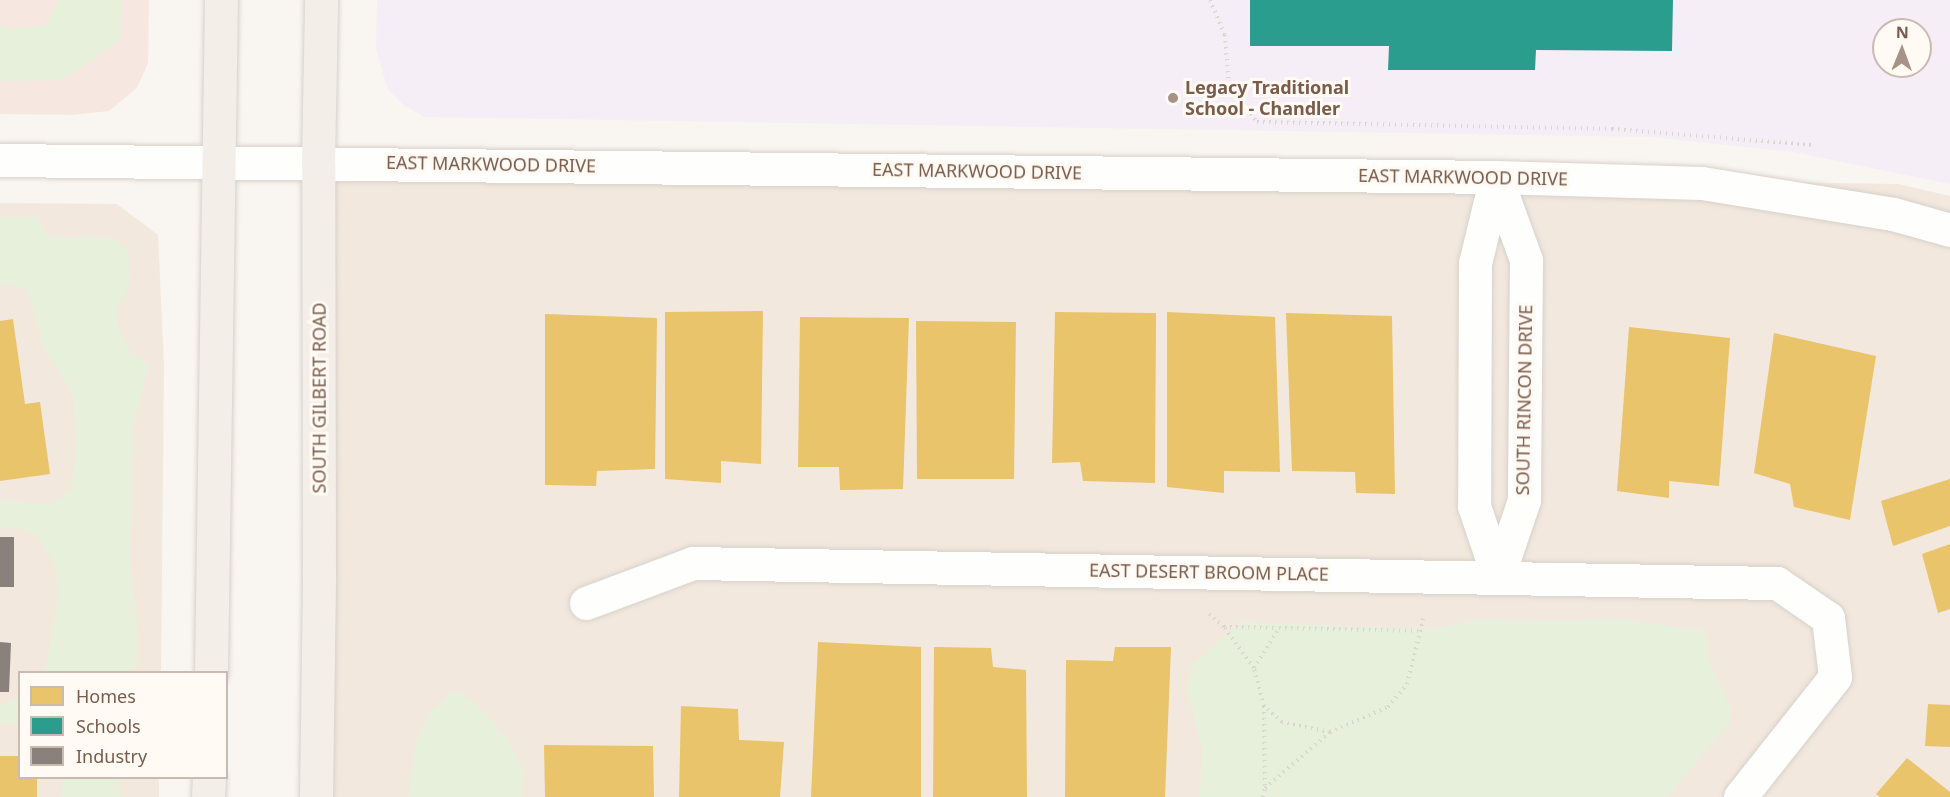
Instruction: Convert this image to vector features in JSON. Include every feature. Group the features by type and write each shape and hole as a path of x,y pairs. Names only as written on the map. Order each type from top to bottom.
{"main road":[{"path":"211,671 221,0"},
{"name":"SOUTH GILBERT ROAD","path":"316,797 319,576 318,162 321,0"},
{"path":"208,797 209,779"}],"street":[{"name":"EAST MARKWOOD DRIVE","path":"0,160 1496,177 1702,183 1893,214 1950,230"},
{"path":"1496,177 1475,263 1474,506 1498,578"},
{"name":"SOUTH RINCON DRIVE","path":"1496,177 1526,260 1524,501 1498,578"},
{"name":"EAST DESERT BROOM PLACE","path":"586,603 693,563 1777,583 1828,618 1835,677 1740,797"}],"path":[{"path":"1210,0 1225,35 1229,86 1257,122 1612,129 1814,145"},
{"path":"1265,788 1330,732 1388,707 1407,684 1425,618 1425,576"},
{"path":"1204,610 1224,627 1254,668 1263,706 1265,788 1263,797"},
{"path":"1224,627 1422,631"},
{"path":"1254,668 1279,628"},
{"path":"1263,706 1282,722 1330,732"}],"shaded area":[{"path":"0,0 149,0 148,63 137,88 109,111 72,115 0,114"},
{"name":"Legacy Traditional School - Chandler","path":"377,0 1950,0 1950,184 1793,152 1650,137 424,117 405,106 388,90 376,49"},
{"path":"318,162 1898,184 1950,196 1950,797 312,797"},
{"path":"0,203 117,204 158,235 164,366 161,671 18,671 18,779 159,779 159,797 0,797"}],"green space":[{"path":"59,0 122,0 120,41 63,80 0,81 0,26 11,29 46,25"},
{"path":"0,217 37,217 44,232 52,237 114,238 129,252 130,283 117,310 118,326 133,355 149,365 133,427 130,560 138,631 138,667 129,671 45,671 59,592 54,564 38,537 24,529 0,527 0,501 51,504 71,491 77,446 73,394 42,344 27,292 20,288 0,284"},
{"path":"1612,618 1706,631 1708,659 1731,710 1729,723 1668,797 1200,797 1202,751 1187,687 1192,665 1240,622 1430,629 1483,619 1566,621"},
{"path":"463,693 490,718 511,745 523,768 522,797 408,797 417,739 432,711 449,694"},
{"path":"18,699 18,723 0,724 0,705"},
{"path":"63,779 119,779 121,797 62,797"}],"building: Homes":[{"path":"763,311 761,464 721,461 721,483 665,479 665,312"},
{"path":"1055,312 1156,313 1155,483 1083,481 1080,462 1052,463"},
{"path":"1167,312 1275,317 1280,472 1224,471 1224,493 1167,487"},
{"path":"1286,313 1392,316 1395,494 1356,493 1355,472 1292,471"},
{"path":"545,314 657,318 655,469 597,471 596,486 545,485"},
{"path":"800,317 909,318 903,489 840,490 839,467 798,467"},
{"path":"13,319 25,404 40,402 50,474 0,481 0,321"},
{"path":"916,321 1016,322 1014,479 917,479"},
{"path":"1629,327 1730,338 1719,486 1669,481 1669,498 1617,491"},
{"path":"1774,333 1876,356 1850,520 1794,507 1790,484 1754,473"},
{"path":"1950,479 1950,526 1893,546 1881,501"},
{"path":"1950,544 1950,609 1938,613 1922,554"},
{"path":"818,642 921,647 921,797 811,797"},
{"path":"934,647 991,648 993,667 1026,670 1027,797 933,797"},
{"path":"1115,647 1171,647 1165,797 1065,797 1066,660 1113,661"},
{"path":"1928,704 1950,705 1950,747 1925,746"},
{"path":"681,706 738,709 739,740 784,742 780,797 679,797"},
{"path":"544,745 653,746 654,797 545,797"},
{"path":"0,756 18,756 18,779 37,779 37,797 0,797"},
{"path":"1907,758 1950,792 1950,797 1880,797 1876,794"}],"building: Schools":[{"path":"1250,0 1673,0 1672,51 1536,50 1535,70 1388,70 1389,46 1250,46"}],"building: Industry":[{"path":"0,537 14,537 14,587 0,587"},
{"path":"0,642 11,643 9,692 0,692"}],"place":[{"name":"Legacy Traditional School - Chandler","path":"1173,98"}]}
